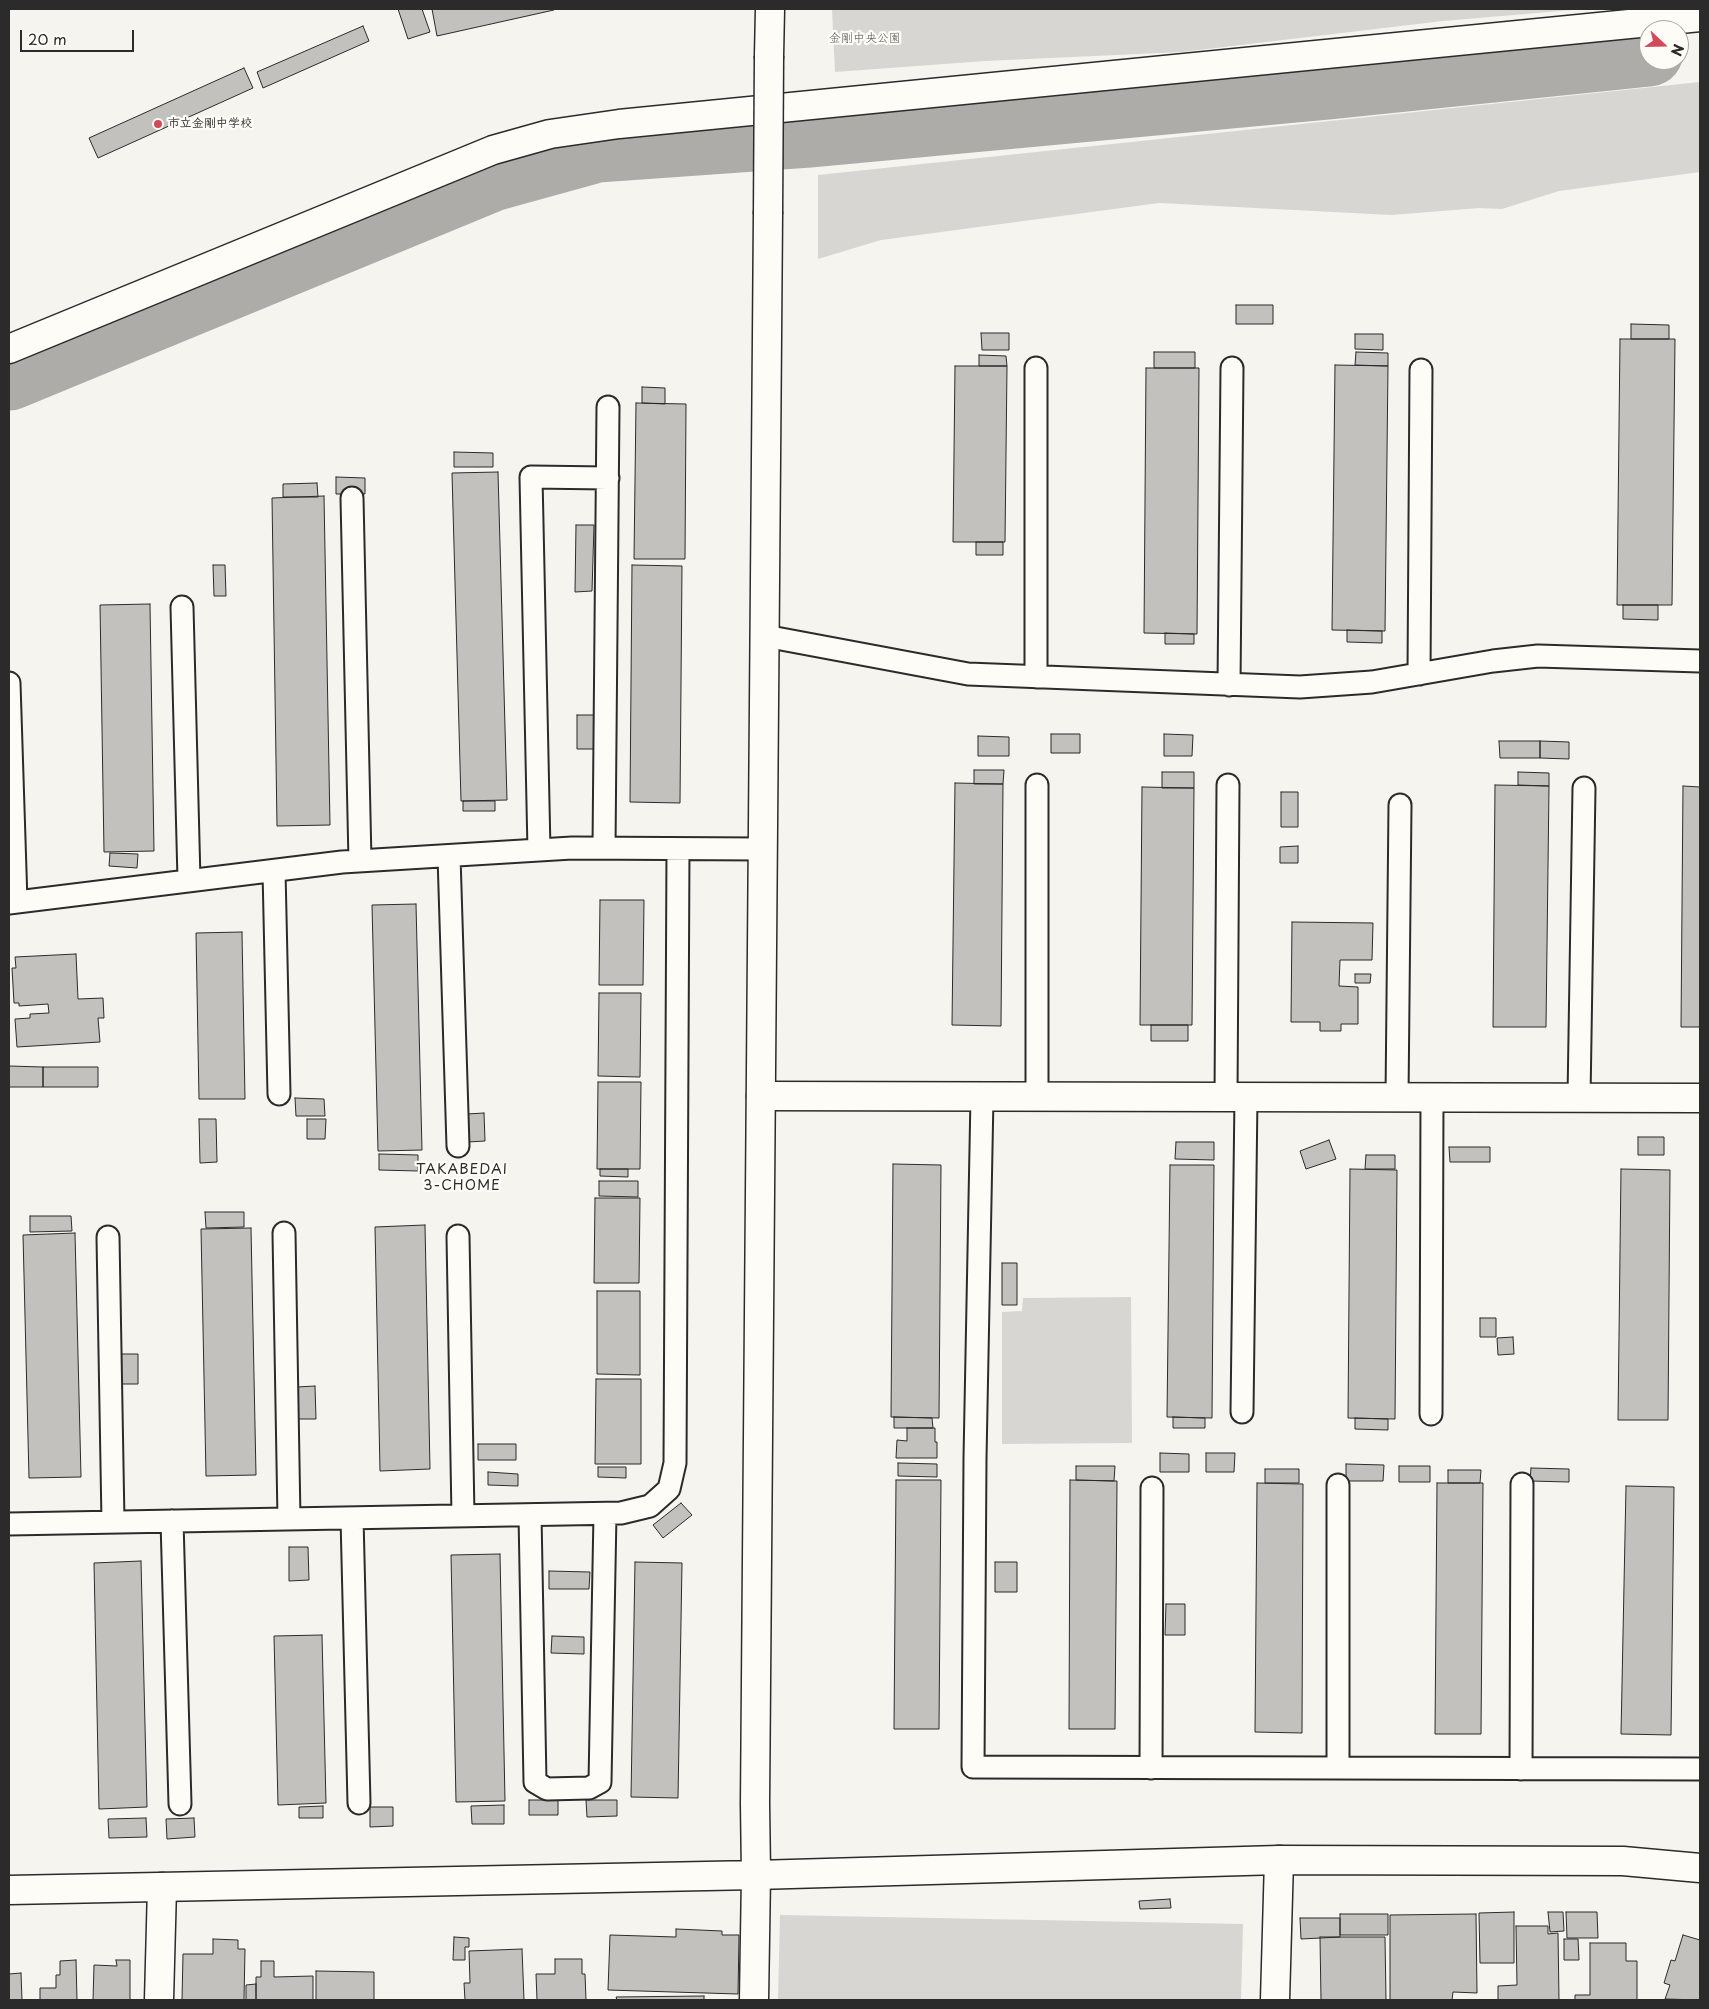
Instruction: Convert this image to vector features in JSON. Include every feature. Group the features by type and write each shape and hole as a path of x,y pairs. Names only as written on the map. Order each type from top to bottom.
{"street":[{"path":"754,2000 770,9"},
{"path":"9,348 493,150 550,134 619,124 1700,17"},
{"path":"761,1096 1700,1098"},
{"path":"1275,2000 1278,1860"},
{"path":"9,1890 756,1875 1278,1860 1623,1861 1700,1868"},
{"path":"159,2000 162,1887"}],"lane":[{"path":"1036,368 1036,677"},
{"path":"1229,685 1232,368"},
{"path":"1419,674 1421,370"},
{"path":"604,848 608,407"},
{"path":"539,850 531,477 608,478"},
{"path":"352,498 360,861"},
{"path":"182,607 189,880"},
{"path":"765,636 968,674 1300,687 1372,682 1493,661 1538,656 1700,661"},
{"path":"9,683 12,902 360,861 604,848 764,849"},
{"path":"1037,785 1037,1097"},
{"path":"1228,785 1242,1412"},
{"path":"1579,1098 1584,788"},
{"path":"1397,1097 1400,805"},
{"path":"9,1524 605,1514 621,1513 650,1506 668,1489 675,1464 678,849"},
{"path":"449,856 458,1146"},
{"path":"274,870 279,1094"},
{"path":"982,1096 975,1448 973,1767 1700,1769"},
{"path":"1431,1414 1432,1097"},
{"path":"284,1233 289,1519"},
{"path":"458,1236 463,1516"},
{"path":"108,1238 113,1522"},
{"path":"1521,1769 1522,1484"},
{"path":"1338,1485 1338,1768"},
{"path":"1151,1768 1152,1488"},
{"path":"530,1515 535,1782 547,1790 589,1788 600,1782 605,1514"},
{"path":"352,1518 359,1803"},
{"path":"172,1521 180,1804"}],"green space":[{"name":"金剛中央公園","path":"832,9 1584,9 1443,21 1182,52 985,61 835,72"},
{"path":"1700,82 1700,172 1559,191 1502,209 1479,208 1391,215 1159,203 881,240 818,259 818,175"},
{"path":"1131,1297 1132,1443 1002,1444 1002,1312 1022,1311 1023,1298"},
{"path":"780,1915 1243,1924 1241,2000 778,2000"}],"building":[{"path":"398,9 422,9 430,32 408,39"},
{"path":"432,9 554,9 554,10 437,36"},
{"path":"363,26 369,41 263,88 257,72"},
{"path":"244,68 253,88 98,158 89,138"},
{"path":"1236,305 1273,305 1273,324 1236,324"},
{"path":"1631,324 1669,325 1669,339 1631,339"},
{"path":"981,333 1009,333 1009,350 982,350"},
{"path":"1355,334 1383,334 1383,350 1355,349"},
{"path":"1620,339 1675,339 1672,605 1617,605"},
{"path":"1154,352 1195,352 1195,368 1154,368"},
{"path":"1356,352 1388,353 1388,366 1355,365"},
{"path":"979,355 1006,356 1007,366 979,366"},
{"path":"1335,365 1388,366 1385,631 1332,630"},
{"path":"955,366 1007,366 1005,542 953,542"},
{"path":"1146,368 1199,368 1197,634 1144,633"},
{"path":"642,387 665,388 665,404 642,403"},
{"path":"636,403 686,404 685,559 634,559"},
{"path":"454,452 493,453 493,467 454,467"},
{"path":"498,472 507,800 461,801 452,473"},
{"path":"336,477 365,478 365,494 336,494"},
{"path":"317,483 318,497 283,497 283,484"},
{"path":"324,496 330,825 277,826 272,498"},
{"path":"576,525 594,525 592,591 575,592"},
{"path":"976,542 1003,542 1003,555 976,555"},
{"path":"213,565 225,565 226,596 214,596"},
{"path":"632,565 682,566 680,803 630,802"},
{"path":"150,604 154,851 104,852 100,605"},
{"path":"1623,605 1658,605 1658,620 1623,619"},
{"path":"1347,630 1382,631 1382,643 1347,642"},
{"path":"1165,633 1194,634 1194,644 1165,644"},
{"path":"577,715 595,715 594,749 577,749"},
{"path":"1051,734 1080,734 1080,753 1051,753"},
{"path":"1164,734 1193,735 1192,756 1164,756"},
{"path":"978,736 1009,737 1009,756 978,756"},
{"path":"1499,741 1540,741 1540,758 1500,758"},
{"path":"1540,741 1569,742 1569,759 1540,758"},
{"path":"974,770 1004,770 1003,784 974,784"},
{"path":"1162,772 1194,772 1194,788 1162,788"},
{"path":"1518,772 1549,773 1549,786 1518,785"},
{"path":"955,783 1003,784 1001,1026 952,1025"},
{"path":"1495,785 1549,786 1546,1027 1493,1027"},
{"path":"1683,786 1700,787 1700,1027 1681,1027"},
{"path":"1142,787 1194,788 1192,1025 1140,1025"},
{"path":"1281,792 1298,792 1298,827 1281,827"},
{"path":"463,801 495,801 495,811 463,811"},
{"path":"1298,846 1298,863 1280,863 1280,847"},
{"path":"110,853 138,854 137,868 109,866"},
{"path":"600,900 644,900 643,985 599,985"},
{"path":"416,904 422,1150 378,1151 372,905"},
{"path":"1292,922 1373,923 1372,960 1340,960 1339,986 1358,987 1358,1024 1341,1024 1341,1031 1320,1031 1320,1022 1291,1022"},
{"path":"242,932 245,1099 199,1099 196,933"},
{"path":"76,954 78,999 103,998 104,1018 98,1018 100,1042 17,1047 15,1019 30,1018 30,1014 49,1013 48,1004 19,1006 19,1003 14,1003 12,968 16,968 15,957"},
{"path":"1355,974 1371,974 1370,983 1355,983"},
{"path":"599,993 641,993 640,1077 598,1076"},
{"path":"1151,1025 1188,1025 1188,1041 1151,1041"},
{"path":"9,1066 43,1067 43,1087 9,1087"},
{"path":"43,1067 98,1067 98,1087 43,1087"},
{"path":"598,1082 641,1082 640,1169 597,1169"},
{"path":"295,1098 324,1099 325,1116 296,1116"},
{"path":"484,1113 485,1141 468,1142 467,1114"},
{"path":"199,1119 216,1119 217,1162 200,1163"},
{"path":"307,1119 326,1119 325,1139 307,1139"},
{"path":"1638,1137 1664,1137 1664,1155 1638,1155"},
{"path":"1329,1140 1336,1159 1306,1169 1300,1151"},
{"path":"1176,1142 1214,1142 1214,1160 1175,1159"},
{"path":"1449,1147 1490,1147 1490,1162 1450,1162"},
{"path":"379,1154 418,1155 418,1171 379,1170"},
{"path":"1366,1155 1395,1155 1395,1169 1365,1169"},
{"path":"893,1164 941,1165 939,1418 891,1417"},
{"path":"1170,1165 1214,1165 1212,1418 1167,1417"},
{"path":"600,1169 628,1169 628,1177 600,1176"},
{"path":"1350,1169 1397,1170 1395,1419 1348,1418"},
{"path":"1621,1169 1670,1170 1668,1420 1618,1420"},
{"path":"599,1181 638,1181 638,1197 599,1196"},
{"path":"595,1198 640,1198 639,1283 594,1283"},
{"path":"205,1212 244,1212 244,1227 206,1228"},
{"path":"30,1216 71,1216 72,1231 30,1232"},
{"path":"425,1225 430,1469 380,1471 375,1227"},
{"path":"251,1228 256,1475 206,1476 201,1229"},
{"path":"75,1233 81,1477 29,1478 23,1235"},
{"path":"1002,1263 1017,1263 1017,1305 1002,1305"},
{"path":"597,1291 640,1291 640,1375 597,1374"},
{"path":"1480,1318 1496,1318 1496,1337 1480,1337"},
{"path":"1513,1337 1514,1354 1498,1355 1497,1338"},
{"path":"121,1354 138,1354 138,1384 122,1384"},
{"path":"596,1379 641,1379 641,1464 595,1464"},
{"path":"315,1386 316,1419 298,1419 297,1387"},
{"path":"894,1417 932,1418 933,1428 894,1428"},
{"path":"1173,1417 1205,1418 1205,1428 1173,1428"},
{"path":"1355,1418 1388,1419 1388,1430 1355,1429"},
{"path":"907,1428 935,1428 937,1458 896,1458 897,1440 907,1441"},
{"path":"478,1444 516,1444 516,1460 478,1460"},
{"path":"1160,1453 1189,1454 1189,1472 1160,1472"},
{"path":"1206,1453 1235,1453 1234,1472 1206,1472"},
{"path":"898,1463 937,1464 937,1477 898,1476"},
{"path":"1346,1464 1384,1465 1383,1481 1346,1481"},
{"path":"1076,1466 1115,1466 1114,1481 1076,1480"},
{"path":"1399,1466 1430,1466 1430,1482 1399,1482"},
{"path":"598,1467 626,1467 626,1478 598,1477"},
{"path":"1531,1468 1569,1469 1569,1482 1530,1481"},
{"path":"1265,1469 1299,1469 1299,1483 1265,1483"},
{"path":"1448,1470 1481,1470 1480,1483 1448,1483"},
{"path":"488,1472 518,1474 518,1486 488,1485"},
{"path":"896,1480 941,1480 939,1729 894,1729"},
{"path":"1070,1480 1117,1481 1115,1729 1069,1729"},
{"path":"1257,1483 1303,1484 1302,1733 1255,1732"},
{"path":"1437,1483 1483,1483 1481,1734 1435,1734"},
{"path":"1626,1486 1674,1487 1671,1735 1621,1734"},
{"path":"681,1503 692,1515 663,1538 653,1525"},
{"path":"289,1547 308,1547 309,1580 289,1581"},
{"path":"500,1554 505,1801 456,1802 451,1555"},
{"path":"141,1561 147,1807 99,1809 94,1563"},
{"path":"635,1562 682,1563 678,1798 631,1797"},
{"path":"995,1562 1017,1562 1017,1592 995,1592"},
{"path":"549,1571 590,1572 589,1589 549,1589"},
{"path":"1166,1604 1185,1604 1185,1635 1165,1635"},
{"path":"322,1635 326,1803 278,1805 274,1636"},
{"path":"552,1636 584,1637 584,1654 551,1653"},
{"path":"529,1800 558,1800 558,1815 529,1815"},
{"path":"586,1800 617,1800 617,1816 587,1817"},
{"path":"504,1805 504,1824 472,1824 471,1806"},
{"path":"323,1806 323,1818 299,1818 299,1807"},
{"path":"370,1807 393,1807 393,1826 370,1827"},
{"path":"146,1818 147,1837 109,1838 108,1819"},
{"path":"194,1818 195,1837 167,1839 166,1819"},
{"path":"1170,1899 1171,1908 1140,1909 1139,1901"},
{"path":"1514,1912 1514,1963 1480,1963 1479,1913"},
{"path":"1548,1912 1563,1912 1564,1931 1550,1932"},
{"path":"1566,1912 1597,1912 1598,1938 1567,1938"},
{"path":"1340,1914 1388,1914 1388,1935 1340,1935"},
{"path":"1476,1914 1477,1993 1453,1992 1452,2000 1390,2000 1390,1915"},
{"path":"1300,1918 1340,1918 1340,1937 1301,1939"},
{"path":"1516,1926 1548,1926 1548,1934 1558,1933 1559,2000 1498,2000 1498,1986 1517,1985"},
{"path":"676,1929 722,1931 722,1935 739,1935 738,1994 608,1990 610,1935 676,1937"},
{"path":"1683,1935 1700,1940 1700,2000 1665,1999 1670,1985 1664,1983 1671,1960 1675,1961"},
{"path":"454,1937 469,1938 469,1947 465,1947 465,1960 453,1960"},
{"path":"1320,1937 1385,1937 1386,2000 1321,2000"},
{"path":"213,1939 238,1940 238,1949 245,1949 244,2000 182,2000 183,1954 213,1954"},
{"path":"1564,1939 1578,1939 1579,1960 1564,1960"},
{"path":"1590,1943 1626,1943 1626,1961 1637,1961 1637,2000 1575,2000 1575,1995 1590,1995"},
{"path":"522,1949 524,2000 465,2000 464,1983 470,1983 469,1951"},
{"path":"555,1959 582,1959 582,1974 585,1974 586,2000 537,2000 536,1974 555,1974"},
{"path":"76,1960 77,2000 40,2000 40,1988 56,1988 56,1975 60,1975 60,1961"},
{"path":"116,1960 130,1960 130,2000 93,2000 94,1965 117,1966"},
{"path":"261,1961 274,1961 274,1977 313,1976 313,2000 256,2000 256,1977 261,1977"},
{"path":"316,1971 374,1972 374,2000 316,2000"},
{"path":"21,1973 22,2000 9,2000 9,1974"},
{"path":"256,1984 256,2000 246,2000 246,1985"},
{"path":"704,1996 704,2000 617,2000 616,1997"}],"waterway":[{"path":"9,376 492,177 597,148 809,133 1329,85 1639,53"}],"place":[{"name":"市立金剛中学校","path":"158,124"}],"district":[{"name":"TAKABEDAI 3-CHOME","path":"462,1178"}]}
